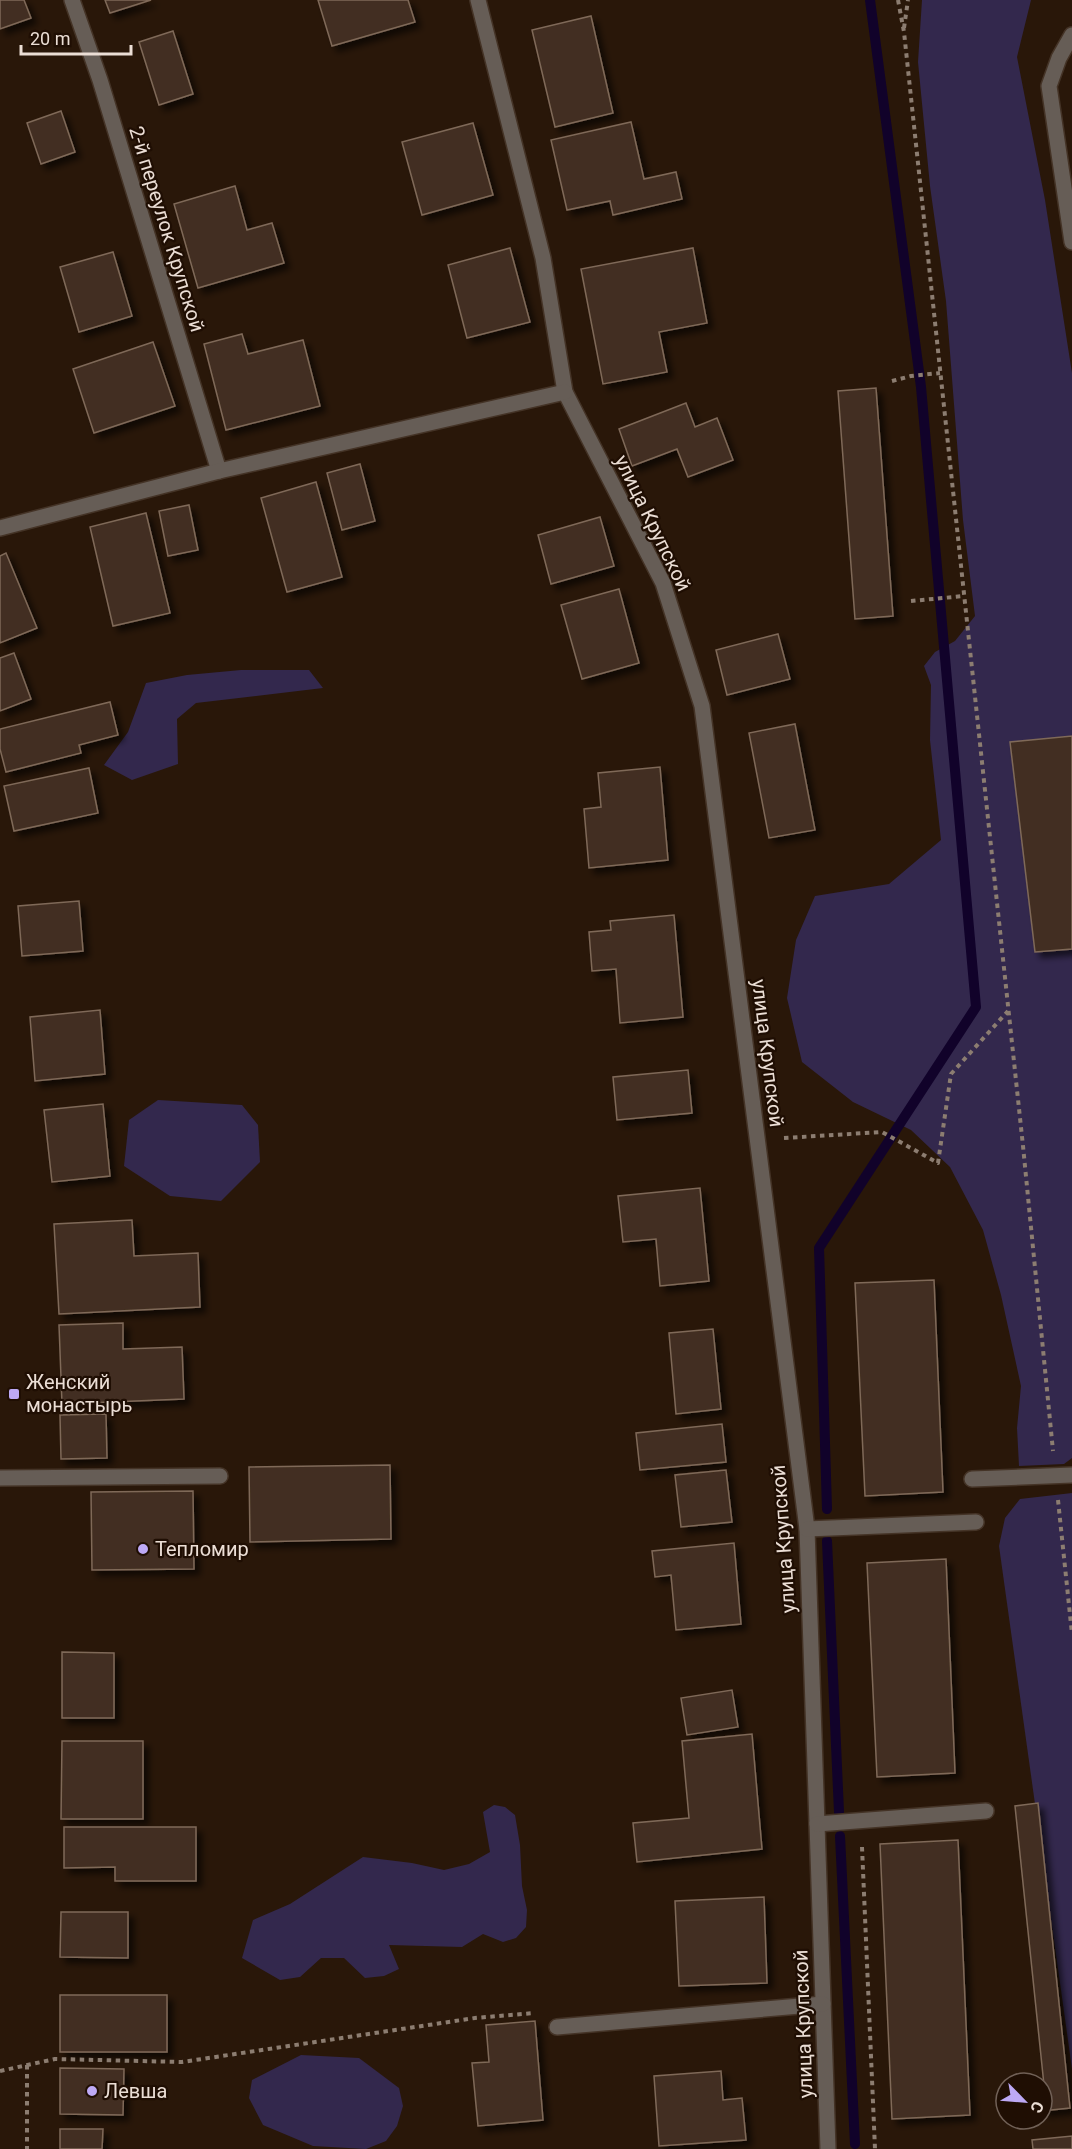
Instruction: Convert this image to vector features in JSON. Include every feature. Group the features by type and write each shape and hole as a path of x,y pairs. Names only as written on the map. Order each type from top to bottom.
{"street":[{"name":"2-й переулок Крупской","path":"72,0 100,80 219,471"},
{"name":"улица Крупской","path":"478,0 543,258 565,392 663,583 702,706 807,1529 828,2149"},
{"path":"1072,35 1059,58 1049,86 1072,242"},
{"path":"0,528 219,471 565,392"},
{"path":"972,1479 1072,1475"},
{"path":"0,1478 220,1476"},
{"path":"807,1529 976,1522"},
{"path":"817,1824 986,1811"},
{"path":"557,2027 823,2004"}],"path":[{"path":"898,0 904,32 1009,1010 1072,1634"},
{"path":"904,32 908,0"},
{"path":"892,381 911,376 940,373"},
{"path":"911,601 964,596"},
{"path":"758,1140 882,1132 938,1163 951,1074 1009,1010"},
{"path":"861,1820 875,2149"},
{"path":"0,2071 55,2059 182,2062 475,2018 555,2012 557,2027"},
{"path":"27,2065 27,2149"}],"shaded area":[{"path":"922,0 1031,0 1017,57 1045,200 1072,373 1072,736 1010,743 1035,952 1072,949 1072,1458 1064,1464 1019,1466 1017,1428 1021,1386 1001,1295 983,1230 950,1167 911,1130 853,1102 802,1062 787,998 796,940 815,896 889,884 941,840 930,740 931,685 924,666 935,652 955,641 975,616 963,520 946,301 930,186 918,62"},
{"path":"241,670 309,670 323,688 196,703 177,719 178,764 132,780 104,765 128,732 146,683 187,675"},
{"path":"158,1100 242,1105 258,1125 260,1162 221,1201 170,1196 124,1166 129,1120"},
{"path":"1072,1493 1072,2069 999,1546 1005,1518 1020,1499"},
{"path":"494,1805 505,1807 515,1815 520,1845 522,1886 527,1910 526,1927 516,1938 503,1942 483,1934 462,1947 389,1945 399,1969 384,1976 365,1978 344,1958 321,1958 300,1977 280,1980 242,1958 253,1920 290,1904 363,1857 412,1863 444,1870 469,1864 490,1852 483,1812"},
{"path":"301,2055 359,2058 399,2088 403,2106 397,2126 386,2141 366,2149 313,2146 263,2125 249,2098 252,2080"}],"building":[{"path":"0,0 24,0 31,18 0,29"},
{"path":"105,0 151,0 110,13"},
{"path":"318,0 408,0 415,22 332,46"},
{"path":"591,16 613,113 555,127 532,30"},
{"path":"173,31 193,94 159,105 139,42"},
{"path":"61,111 75,152 41,164 27,123"},
{"path":"631,122 644,179 676,172 682,199 613,215 610,201 567,210 551,140"},
{"path":"473,123 493,195 422,215 402,142"},
{"path":"235,186 247,230 272,223 284,263 198,288 174,204"},
{"path":"510,248 530,322 467,338 448,265"},
{"path":"693,248 707,323 659,332 667,372 603,384 581,269"},
{"path":"113,252 132,316 79,332 60,267"},
{"path":"242,334 248,354 303,340 320,406 226,430 204,344"},
{"path":"153,342 175,406 94,433 73,369"},
{"path":"876,388 893,616 855,619 838,391"},
{"path":"686,403 695,427 717,418 733,460 688,477 677,449 632,466 619,429"},
{"path":"360,464 375,521 342,530 327,473"},
{"path":"316,482 342,577 287,592 261,498"},
{"path":"189,505 198,550 168,556 159,511"},
{"path":"146,513 170,613 113,626 90,527"},
{"path":"600,517 614,566 551,584 538,535"},
{"path":"6,553 37,628 0,643 0,556"},
{"path":"619,589 639,663 582,679 561,605"},
{"path":"778,634 790,679 727,695 716,650"},
{"path":"14,653 31,699 0,711 0,658"},
{"path":"110,702 118,735 79,745 81,753 6,772 0,749 0,729"},
{"path":"795,724 815,830 769,838 749,733"},
{"path":"1072,736 1072,949 1035,952 1010,742"},
{"path":"660,767 668,860 589,868 584,809 601,807 598,773"},
{"path":"89,768 98,813 14,831 4,786"},
{"path":"79,901 83,951 22,956 18,906"},
{"path":"674,915 683,1017 620,1023 616,969 592,971 589,932 611,930 610,921"},
{"path":"100,1010 105,1074 35,1081 30,1017"},
{"path":"688,1070 692,1113 617,1120 613,1077"},
{"path":"103,1104 110,1176 52,1182 44,1110"},
{"path":"700,1188 709,1281 660,1286 656,1239 623,1242 618,1196"},
{"path":"132,1220 134,1256 198,1253 200,1307 59,1314 54,1224"},
{"path":"934,1280 943,1492 865,1496 855,1283"},
{"path":"123,1323 123,1349 182,1347 184,1399 62,1404 59,1325"},
{"path":"713,1329 721,1409 676,1414 669,1333"},
{"path":"106,1414 107,1458 61,1459 60,1415"},
{"path":"722,1424 726,1462 640,1470 636,1433"},
{"path":"390,1465 391,1539 250,1542 249,1467"},
{"path":"726,1470 732,1522 681,1527 675,1475"},
{"name":"Тепломир","path":"193,1491 194,1569 92,1570 91,1492"},
{"path":"734,1543 741,1624 676,1630 671,1575 655,1577 652,1551"},
{"path":"946,1559 955,1773 877,1777 867,1563"},
{"path":"62,1652 114,1653 114,1718 62,1718"},
{"path":"732,1690 738,1727 687,1735 681,1698"},
{"path":"752,1734 762,1849 637,1862 633,1823 689,1818 682,1741"},
{"path":"62,1741 143,1741 143,1819 61,1819"},
{"path":"1038,1803 1070,2108 1054,2110 1054,2071 1043,2071 1015,1806"},
{"path":"64,1827 196,1827 196,1881 115,1881 115,1867 64,1868"},
{"path":"958,1840 970,2115 892,2119 880,1844"},
{"path":"764,1897 767,1983 679,1986 675,1901"},
{"path":"61,1912 128,1912 128,1958 60,1957"},
{"path":"60,1995 167,1995 167,2052 60,2052"},
{"path":"535,2021 543,2120 478,2126 472,2063 489,2062 486,2025"},
{"name":"Левша","path":"60,2068 124,2069 123,2115 60,2114"},
{"path":"721,2071 723,2100 742,2098 746,2140 659,2146 654,2076"},
{"path":"60,2129 103,2129 102,2149 60,2149"},
{"path":"1072,2136 1072,2149 1033,2149 1032,2140"}],"waterway":[{"path":"827,1509 819,1248 976,1007 921,387 870,0"},
{"path":"827,1541 839,1812"},
{"path":"840,1836 855,2144"}],"place":[{"name":"Женский монастырь","path":"14,1394"},
{"name":"Тепломир","path":"143,1549"},
{"name":"Левша","path":"92,2091"}]}
